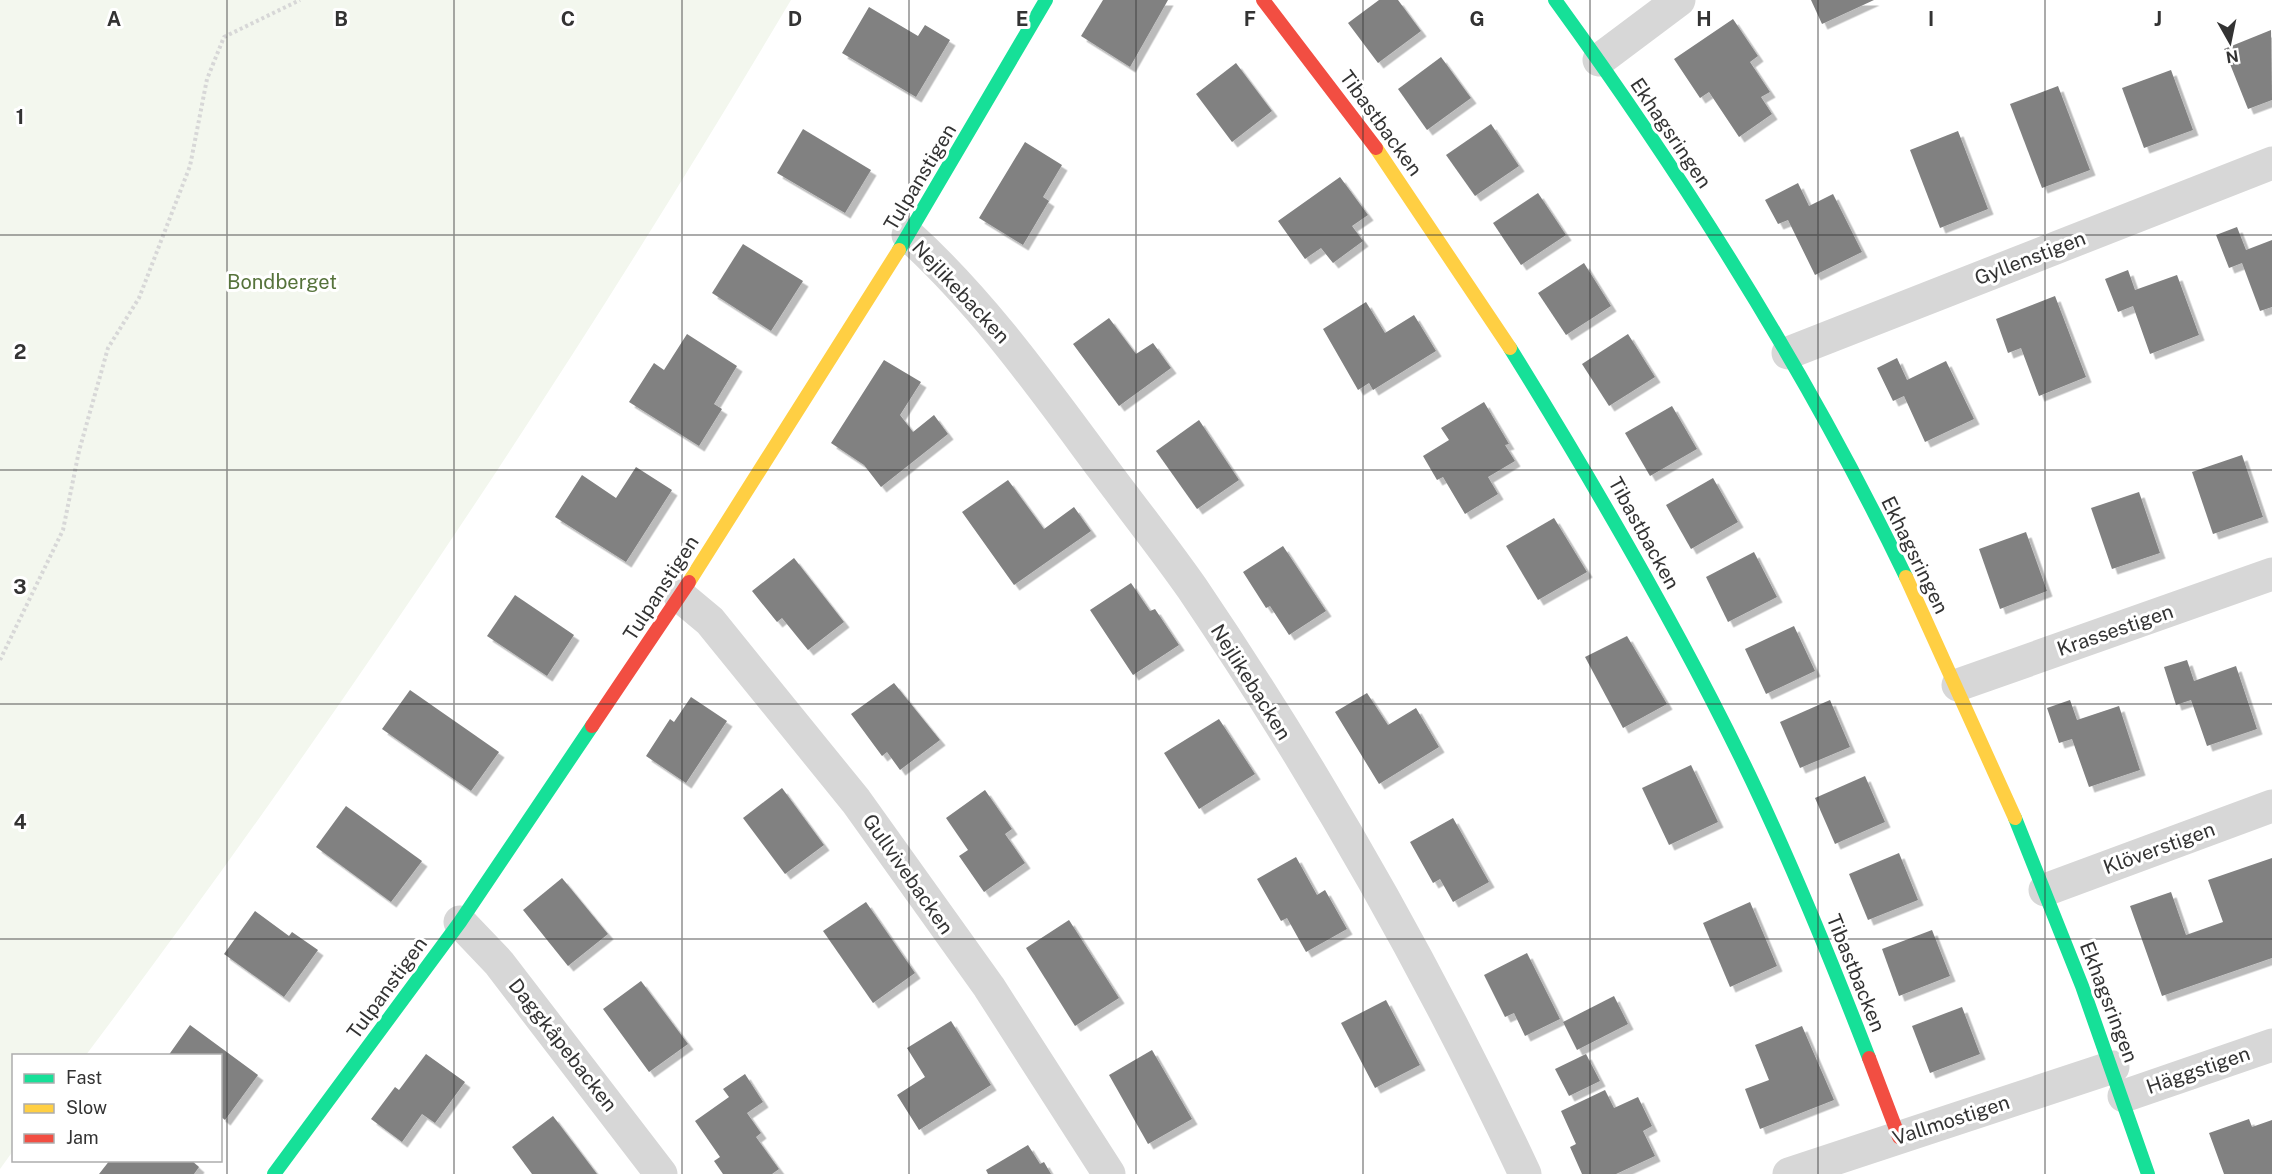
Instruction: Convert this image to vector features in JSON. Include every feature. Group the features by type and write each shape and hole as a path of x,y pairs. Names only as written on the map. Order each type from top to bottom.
{"street":[{"name":"Tulpanstigen","path":"274,1174 460,922 680,596 908,236 1046,0"},
{"name":"Tibastbacken","path":"1263,0 1348,108 1472,286 1585,468 1664,609 1768,813 1853,1016 1899,1137"},
{"name":"Ekhagsringen","path":"1555,0 1599,60 1741,273 1826,419 1958,685 2045,890 2118,1081 2148,1174"},
{"path":"1599,60 1679,0"},
{"name":"Gyllenstigen","path":"1788,353 2272,163"},
{"name":"Nejlikebacken","path":"908,236 940,264 1018,354 1191,588 1302,761 1406,936 1484,1087 1525,1174"},
{"name":"Krassestigen","path":"1958,685 2272,574"},
{"name":"Gullvivebacken","path":"680,596 710,621 856,801 989,987 1109,1174"},
{"name":"Klöverstigen","path":"2045,890 2272,806"},
{"name":"Daggkåpebacken","path":"460,922 499,963 661,1174"},
{"name":"Häggstigen","path":"2118,1081 2272,1045"},
{"name":"Vallmostigen","path":"1789,1174 1899,1137 2118,1081"}],"path":[{"path":"0,660 63,530 79,451 108,348 139,298 190,166 207,79 224,38 300,0"}],"green space":[{"name":"Bondberget","path":"0,0 791,0 709,136 540,405 364,669 180,928 87,1054 12,1054 12,1152 0,1169"}],"building":[{"path":"1103,0 1168,0 1130,67 1081,36"},
{"path":"1379,0 1398,0 1421,31 1378,63 1348,23"},
{"path":"1811,0 1874,0 1822,24"},
{"path":"869,7 918,36 925,25 950,40 916,97 842,53"},
{"path":"1733,19 1758,56 1750,62 1770,92 1761,97 1772,114 1739,137 1709,92 1700,98 1674,59"},
{"path":"2271,30 2272,100 2248,109 2224,49"},
{"path":"1441,57 1471,98 1427,130 1398,89"},
{"path":"1236,63 1272,111 1232,142 1196,94"},
{"path":"2171,70 2193,130 2144,148 2122,88"},
{"path":"2058,86 2090,170 2042,188 2010,104"},
{"path":"1491,124 1519,166 1475,196 1446,155"},
{"path":"803,129 871,170 845,213 777,173"},
{"path":"1958,131 1988,209 1940,228 1910,150"},
{"path":"1025,142 1062,165 1043,197 1049,201 1023,245 979,218"},
{"path":"1340,177 1368,215 1352,226 1363,241 1333,263 1321,248 1305,259 1278,221"},
{"path":"1798,183 1809,206 1833,194 1862,252 1815,275 1788,220 1778,224 1765,200"},
{"path":"1538,193 1566,235 1521,265 1493,223"},
{"path":"2237,227 2246,250 2272,240 2272,307 2260,311 2242,263 2229,268 2216,235"},
{"path":"743,244 803,281 771,331 712,293"},
{"path":"1584,263 1611,306 1566,335 1538,293"},
{"path":"2128,270 2135,290 2177,275 2199,335 2150,354 2133,306 2118,312 2105,279"},
{"path":"2055,296 2086,377 2039,396 2021,348 2008,353 1996,319"},
{"path":"1366,302 1385,333 1414,315 1436,351 1373,390 1369,383 1358,390 1323,329"},
{"path":"1109,318 1136,354 1153,343 1171,368 1119,406 1073,344"},
{"path":"687,334 737,366 714,404 722,409 699,446 629,402 654,363 664,370"},
{"path":"1628,334 1655,377 1609,406 1582,364"},
{"path":"1897,358 1907,380 1946,361 1974,419 1925,442 1904,396 1893,401 1877,368"},
{"path":"884,360 921,382 900,415 913,432 934,415 948,434 881,487 864,465 831,443"},
{"path":"1484,402 1509,444 1505,445 1515,461 1488,477 1498,494 1465,514 1443,477 1437,480 1423,456 1449,440 1441,428"},
{"path":"1672,406 1697,449 1650,476 1625,433"},
{"path":"1199,420 1239,480 1197,509 1156,451"},
{"path":"2242,455 2263,517 2213,534 2192,472"},
{"path":"636,467 672,490 626,562 555,517 582,475 616,498"},
{"path":"1713,478 1738,522 1691,549 1666,505"},
{"path":"1008,480 1044,529 1074,507 1091,531 1014,585 962,512"},
{"path":"2139,492 2160,553 2112,569 2091,508"},
{"path":"1554,518 1587,572 1538,600 1506,546"},
{"path":"2026,532 2047,591 2000,609 1979,549"},
{"path":"1283,546 1326,611 1289,635 1270,606 1266,608 1243,572"},
{"path":"1754,552 1777,597 1728,622 1706,577"},
{"path":"794,558 844,622 808,650 782,618 777,622 752,591"},
{"path":"1131,583 1150,611 1155,609 1179,645 1133,675 1090,610"},
{"path":"515,595 574,635 547,676 487,636"},
{"path":"1794,626 1815,671 1766,694 1745,649"},
{"path":"1627,636 1667,704 1623,728 1585,657"},
{"path":"2187,660 2194,681 2236,666 2257,729 2207,746 2191,700 2176,705 2164,667"},
{"path":"894,683 940,740 900,770 887,752 882,756 851,714"},
{"path":"410,690 499,752 471,791 382,729"},
{"path":"1367,693 1388,725 1416,708 1439,747 1379,784 1335,712"},
{"path":"691,697 727,721 686,783 646,756 670,719 674,722"},
{"path":"1830,700 1850,747 1800,768 1780,722"},
{"path":"2070,700 2077,720 2119,706 2140,770 2089,787 2072,739 2059,743 2047,708"},
{"path":"1219,719 1255,774 1199,809 1164,753"},
{"path":"1691,765 1718,822 1669,845 1642,788"},
{"path":"1865,776 1885,822 1835,844 1815,798"},
{"path":"782,788 824,845 785,874 743,818"},
{"path":"985,790 1012,829 1005,834 1025,863 984,892 959,856 968,850 946,818"},
{"path":"346,806 422,861 391,902 316,847"},
{"path":"1453,818 1489,882 1453,902 1440,879 1433,883 1410,842"},
{"path":"1899,853 1918,900 1868,920 1849,874"},
{"path":"1296,857 1317,895 1325,890 1347,929 1306,952 1287,918 1281,921 1257,879"},
{"path":"2272,858 2272,958 2162,996 2130,906 2171,892 2186,935 2223,922 2208,880"},
{"path":"562,878 608,934 568,966 523,910"},
{"path":"866,902 915,973 873,1003 823,931"},
{"path":"1750,902 1777,966 1730,987 1703,923"},
{"path":"255,911 289,936 292,932 318,950 284,997 224,954"},
{"path":"1069,920 1119,998 1075,1026 1026,948"},
{"path":"1932,930 1950,976 1899,996 1882,949"},
{"path":"1527,953 1560,1019 1525,1036 1514,1013 1505,1017 1484,975"},
{"path":"641,981 688,1044 649,1072 603,1009"},
{"path":"1614,996 1628,1024 1577,1050 1563,1022"},
{"path":"1386,1000 1420,1065 1375,1088 1341,1023"},
{"path":"1962,1007 1980,1054 1930,1073 1912,1026"},
{"path":"951,1021 991,1085 919,1130 897,1095 925,1077 907,1048"},
{"path":"190,1025 258,1075 225,1120 222,1118 222,1054 169,1054"},
{"path":"1802,1026 1834,1100 1760,1129 1745,1089 1769,1080 1755,1045"},
{"path":"1152,1050 1192,1119 1148,1144 1109,1075"},
{"path":"426,1054 465,1082 435,1123 422,1114 402,1142 371,1119 395,1087 399,1090"},
{"path":"1586,1054 1600,1081 1569,1096 1555,1069"},
{"path":"745,1074 763,1102 747,1113 761,1133 756,1137 779,1169 772,1174 723,1174 714,1161 720,1157 695,1121 729,1097 723,1089"},
{"path":"1605,1090 1614,1108 1638,1097 1652,1126 1643,1131 1655,1156 1616,1174 1582,1174 1570,1147 1576,1144 1561,1111"},
{"path":"553,1116 597,1174 532,1174 512,1147"},
{"path":"2249,1119 2252,1127 2272,1120 2272,1174 2224,1174 2209,1133"},
{"path":"1028,1145 1040,1164 1044,1162 1051,1174 988,1174 986,1170"},
{"path":"108,1162 193,1162 199,1167 194,1174 99,1174"}],"traffic: fast":[{"path":"899,250 1046,0"},
{"path":"1555,0 1652,139 1744,281 1829,427 1906,577"},
{"path":"1510,348 1631,550 1715,705 1792,869 1869,1058"},
{"path":"274,1174 460,922 592,726"},
{"path":"2015,818 2082,986 2148,1174"}],"traffic: slow":[{"path":"1376,148 1510,348"},
{"path":"689,582 899,250"},
{"path":"1906,577 2015,818"}],"traffic: jam":[{"path":"1263,0 1376,148"},
{"path":"592,726 689,582"},
{"path":"1869,1058 1899,1137"}]}
